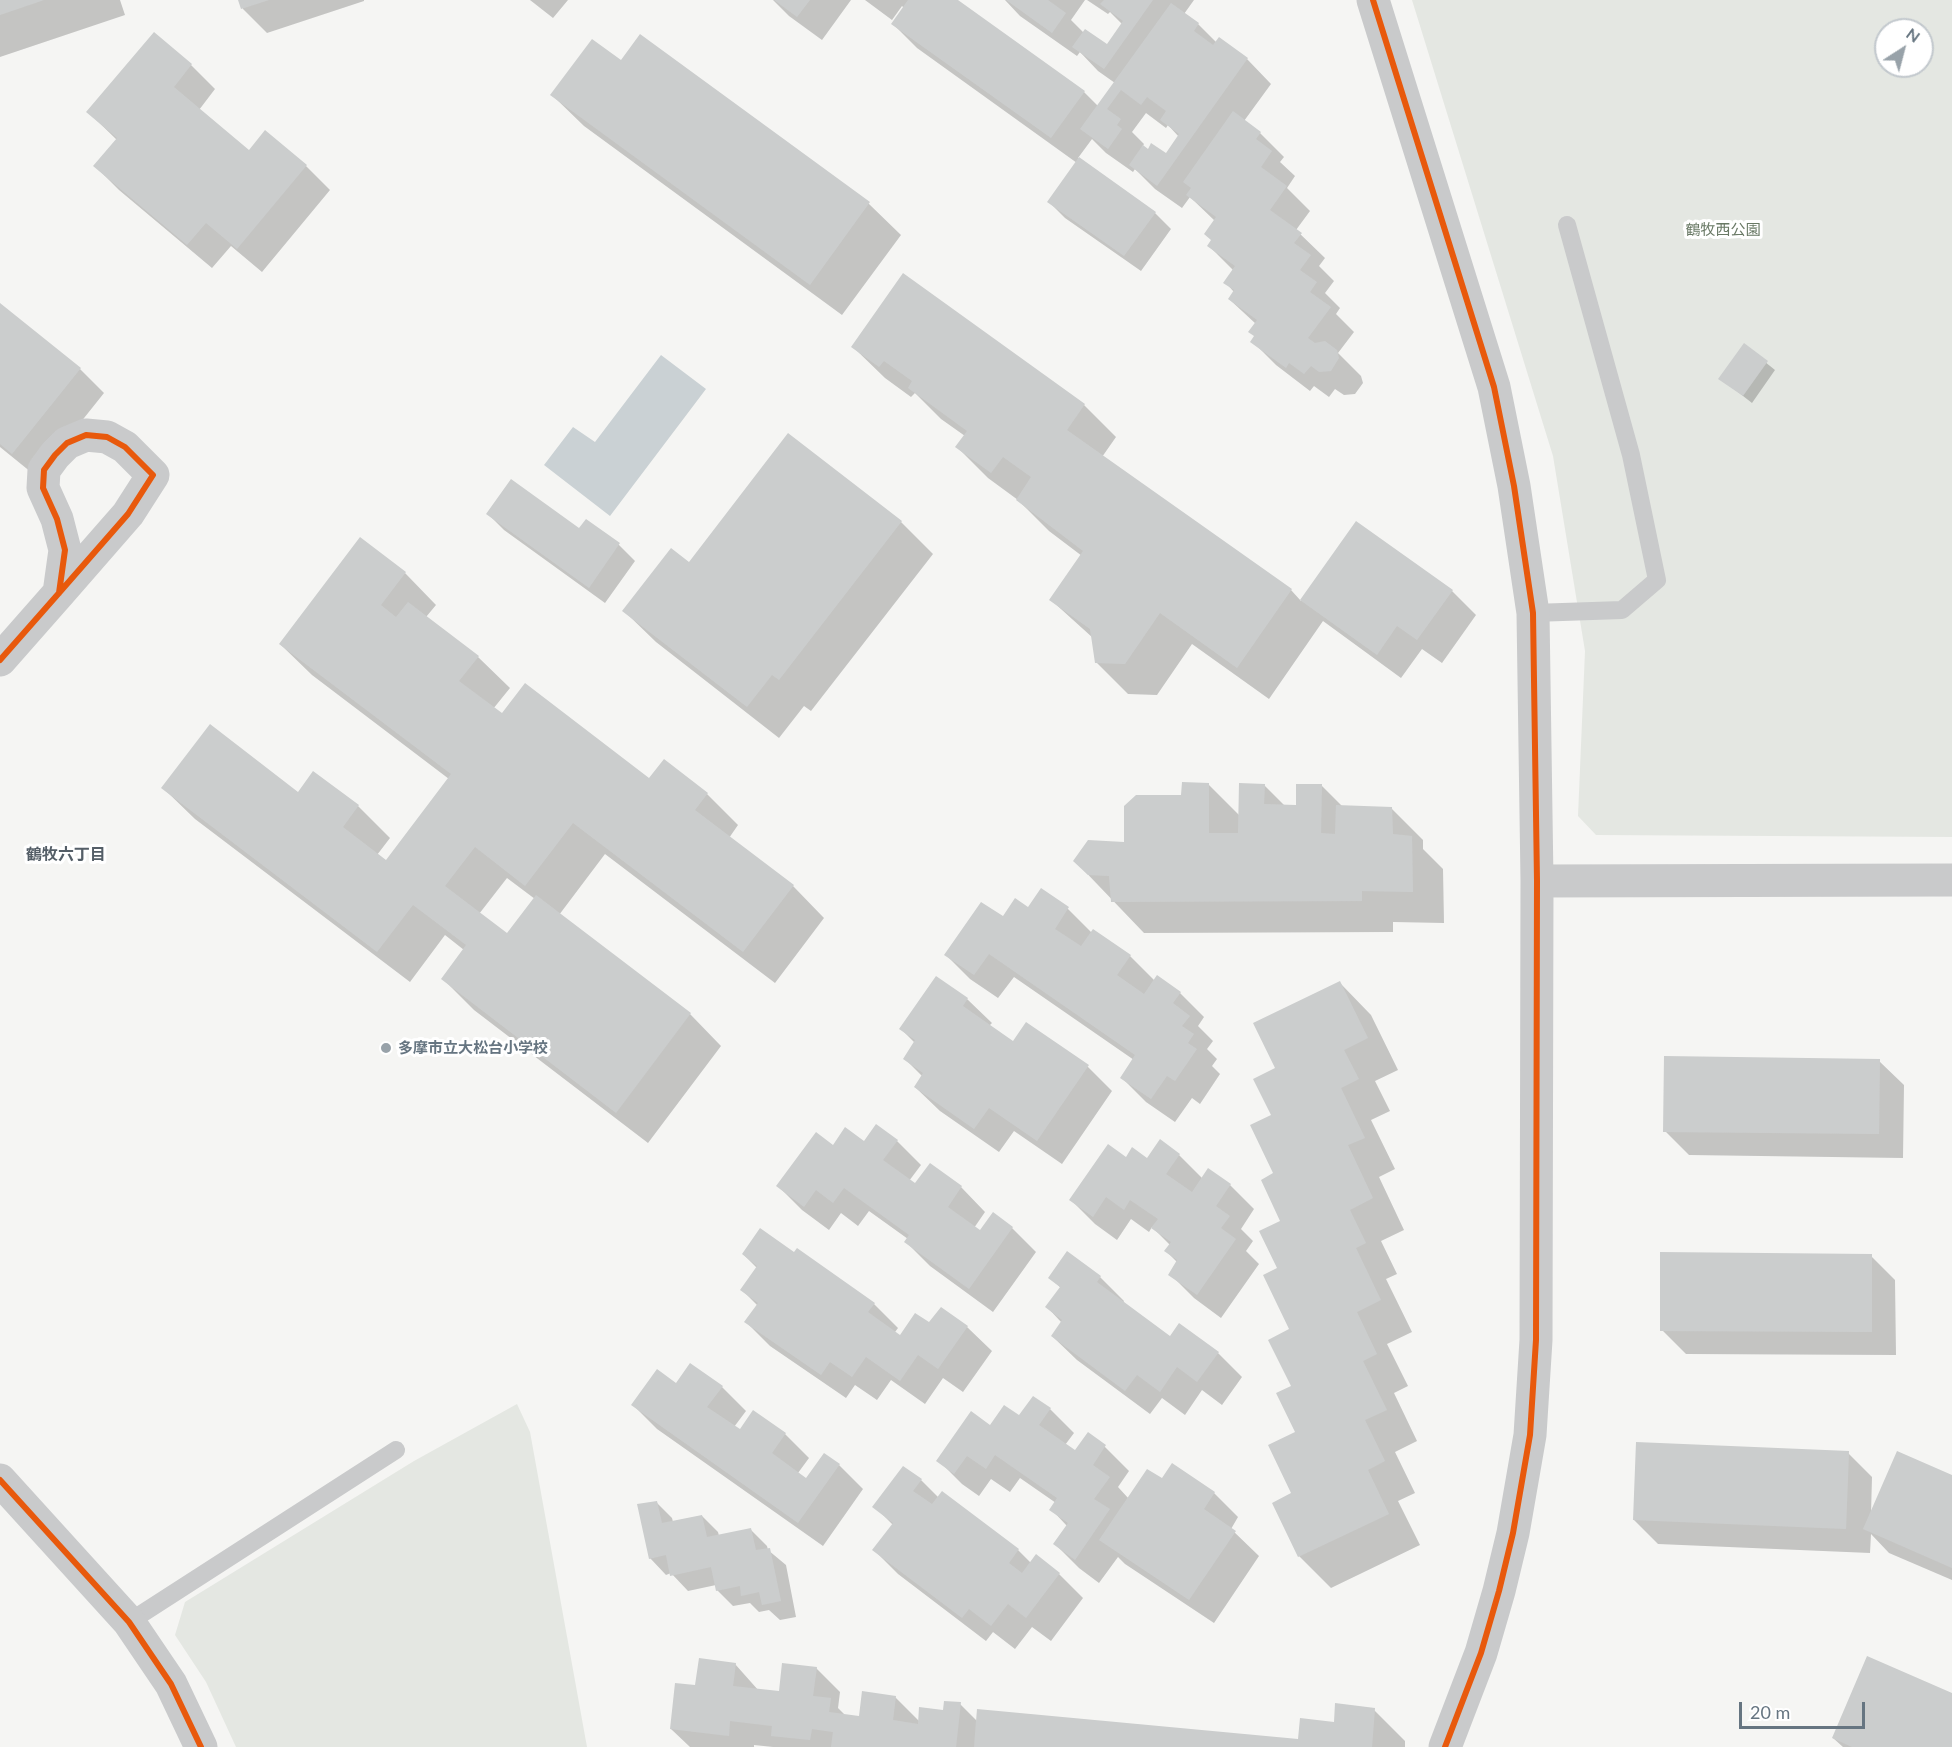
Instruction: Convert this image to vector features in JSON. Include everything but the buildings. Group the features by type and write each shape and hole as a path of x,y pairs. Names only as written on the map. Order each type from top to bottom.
{"street":[{"path":"1373,0 1494,387 1514,486 1533,613 1537,881 1536,1340 1530,1436 1513,1533 1499,1591 1481,1653 1445,1747"},
{"path":"0,660 128,514 153,475 125,447 107,437 86,435 67,443 45,470 43,488 57,519 65,550 58,593"},
{"path":"1537,881 1952,880"},
{"path":"0,1480 129,1622 171,1684 201,1747"}],"lane":[{"path":"1533,613 1622,610 1657,580 1631,455 1567,225"},
{"path":"129,1622 396,1450"}],"green space":[{"name":"鶴牧西公園","path":"1412,0 1952,0 1952,837 1596,835 1578,816 1585,651 1553,456"},
{"path":"517,1404 530,1432 587,1747 236,1747 206,1682 175,1635 185,1602 414,1461"}],"shaded area":[{"path":"661,355 706,389 610,516 544,465 573,427 595,442"}],"cycle path":[{"path":"1373,0 1494,387 1514,486 1533,613 1537,881 1536,1340 1530,1435 1513,1533 1499,1591 1481,1653 1445,1747"},
{"path":"0,660 59,593 128,514 153,475 125,447 107,437 86,435 67,443 44,470 43,488 57,519 65,550 59,593"},
{"path":"0,1480 129,1622 171,1684 201,1747"}],"place":[{"name":"多摩市立大松台小学校","path":"386,1048"}],"district":[{"name":"鶴牧六丁目","path":"66,855"}]}
